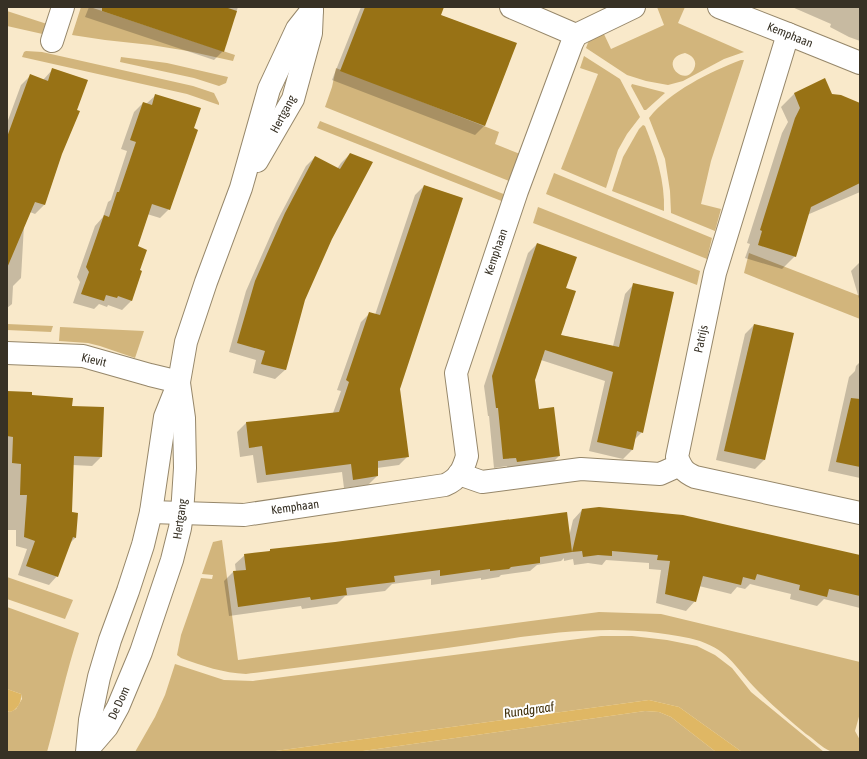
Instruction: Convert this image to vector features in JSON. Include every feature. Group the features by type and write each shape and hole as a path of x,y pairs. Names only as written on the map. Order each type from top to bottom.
{"street":[{"path":"52,41 63,7"},
{"path":"510,7 576,35 634,7"},
{"name":"Kemphaan","path":"719,7 860,63"},
{"name":"Hertgang","path":"110,640 143,545 151,512 165,417 179,382 186,342 206,282 241,188 269,88 297,29 312,8"},
{"name":"Patrijs","path":"680,465 677,457 678,448 716,273 788,34"},
{"name":"Kemphaan","path":"151,512 244,515 445,485 454,481 464,465 467,456 456,373 517,191 576,35"},
{"name":"Kievit","path":"7,353 83,356 179,382"},
{"name":"Hertgang","path":"141,652 172,560 182,514 185,468 184,418 179,382"},
{"path":"459,474 482,482 581,469 660,474 680,465 685,472 695,478 860,513"},
{"name":"De Dom","path":"87,750 90,720 99,677 110,640"},
{"name":"De Dom","path":"87,750 107,727 118,708 141,652"}],"shaded area":[{"path":"81,7 90,7 235,55 233,61 151,45 72,35"},
{"path":"657,7 685,7 678,23 744,52 724,59 683,81 668,85 646,81 627,75 586,48 589,40 603,32 611,49 664,25","holes":["685,53 694,59 695,66 690,74 684,76 675,71 673,61 677,56"]},
{"path":"7,11 47,24 47,35 7,26"},
{"path":"26,51 42,52 193,86 214,93 219,105 187,94 22,57"},
{"path":"584,56 620,79 640,117 627,134 618,150 606,188 561,169 598,74 580,68"},
{"path":"121,57 167,63 228,77 226,83 219,86 194,78 120,62"},
{"path":"744,60 711,161 701,204 721,209 715,231 671,213 670,191 665,159 649,118 668,99 691,83 716,70"},
{"path":"336,68 499,132 495,144 520,154 509,181 325,107 332,87"},
{"path":"632,84 665,93 646,110 644,110 631,86"},
{"path":"320,121 506,195 504,202 317,128"},
{"path":"643,125 645,126 649,136 659,167 663,189 664,211 612,191 623,157 639,129"},
{"path":"554,173 712,238 707,259 546,194"},
{"path":"538,207 700,271 697,285 533,223"},
{"path":"749,253 860,296 860,319 744,273"},
{"path":"7,324 53,326 51,332 7,330"},
{"path":"60,327 144,331 135,358 88,343 59,341"},
{"path":"222,540 238,660 599,612 661,614 860,662 860,713 855,731 860,740 860,752 833,752 821,746 757,690 719,650 700,641 658,633 605,630 552,633 246,674 221,671 197,664 177,655 181,635 201,578 212,579 213,575 202,574 213,542"},
{"path":"7,577 73,600 65,619 7,599"},
{"path":"7,607 79,633 47,752 7,752 7,711 10,712 16,709 22,699 21,694 7,689"},
{"path":"601,636 632,636 667,640 697,646 715,655 732,668 751,692 824,752 742,752 679,707 649,700 268,752 135,752 155,717 165,695 175,664 224,680 253,681"},
{"path":"7,689 21,694 21,700 18,705 10,712 7,711"},
{"path":"649,700 679,707 742,752 716,752 671,717 659,712 645,711 356,752 268,752"},
{"path":"645,711 659,712 671,717 716,752 356,752"}],"building":[{"path":"102,7 225,7 237,11 224,52 102,11"},
{"path":"365,7 444,7 441,15 517,43 485,126 340,71"},
{"path":"52,68 88,80 77,110 80,111 62,154 45,205 35,202 7,268 7,137 30,74 48,81"},
{"path":"825,78 832,94 841,95 860,103 860,183 811,207 796,257 758,245 762,231 760,230 795,118 800,108 794,93"},
{"path":"155,94 201,108 194,128 198,130 170,210 152,204 138,246 147,250 132,301 118,296 117,298 106,295 104,301 81,294 89,272 86,267 104,215 109,217 136,142 130,140 143,102 152,105"},
{"path":"350,153 373,162 332,239 305,300 286,370 261,364 265,351 237,343 255,281 285,213 315,156 340,169"},
{"path":"424,185 463,198 400,389 409,457 378,461 378,476 353,480 351,464 266,475 262,446 249,448 246,422 339,412 349,382 346,380 369,312 380,315"},
{"path":"537,243 577,257 566,288 576,291 561,335 619,347 633,283 674,292 643,433 637,431 633,450 597,442 613,372 545,350 535,380 539,409 554,407 560,456 517,462 516,458 503,459 498,408 496,408 492,376"},
{"path":"754,324 794,333 765,460 724,451"},
{"path":"7,391 32,392 32,395 73,398 72,406 104,407 102,457 74,456 72,512 78,513 76,538 73,537 58,577 26,566 35,541 24,537 27,495 20,495 21,464 12,463 13,437 7,436"},
{"path":"851,398 860,399 860,467 836,462"},
{"path":"599,507 683,515 860,555 860,596 829,589 827,597 799,590 800,585 757,574 755,580 743,577 741,585 703,576 696,602 665,594 670,561 657,560 658,555 612,551 612,556 598,555 583,557 582,551 572,552 582,509"},
{"path":"567,512 572,552 540,557 540,563 511,567 509,569 490,571 490,569 440,576 440,570 394,576 395,582 346,588 347,595 311,600 310,597 238,607 233,571 246,570 244,554 270,551 270,549"}],"water label":[{"name":"Rundgraaf","path":"529,710"}]}
